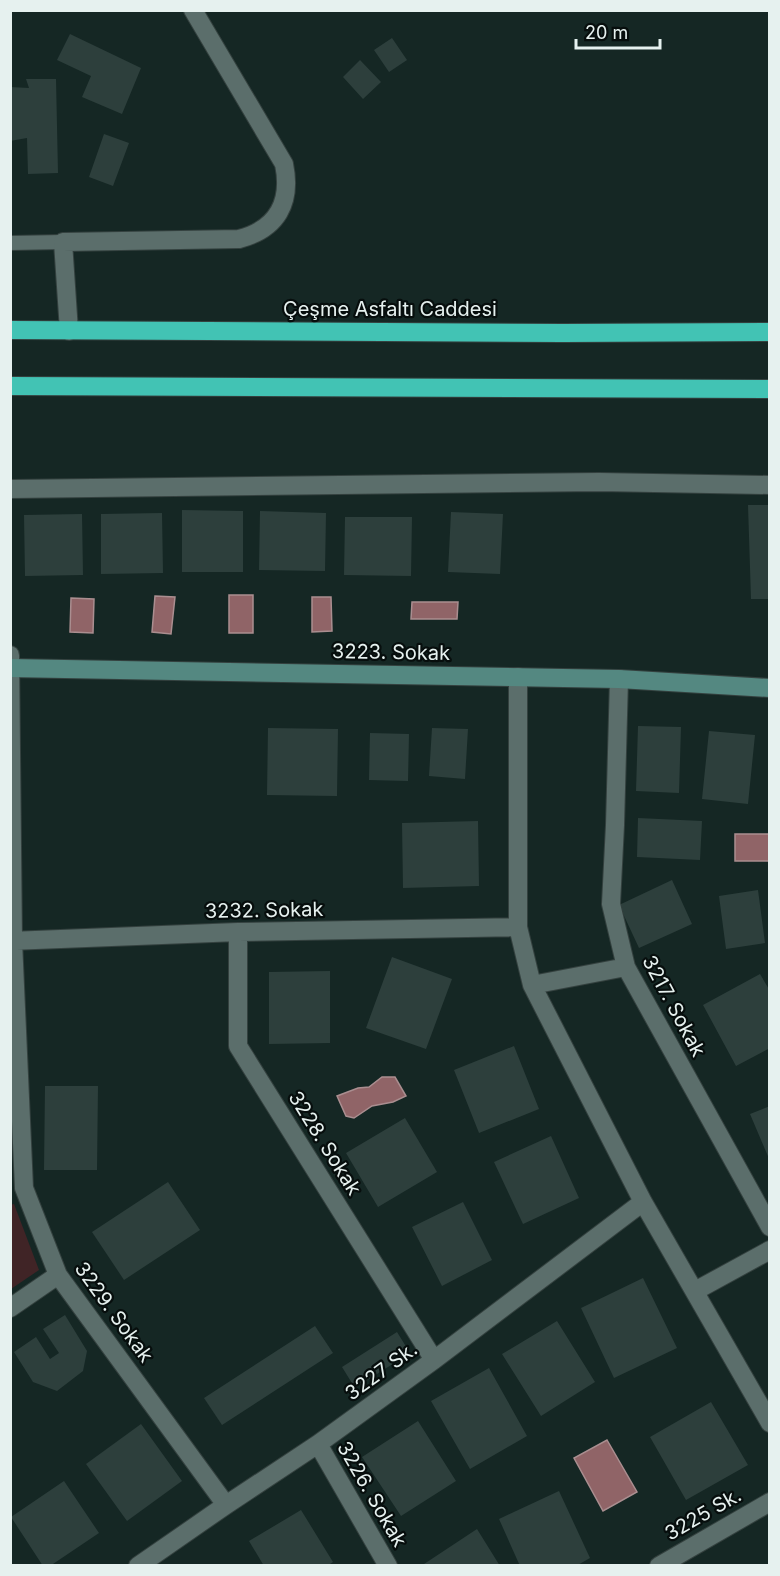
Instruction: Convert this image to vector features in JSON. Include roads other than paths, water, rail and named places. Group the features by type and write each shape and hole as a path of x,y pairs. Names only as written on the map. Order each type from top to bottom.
{"highway":[{"name":"Çeşme Asfaltı Caddesi","path":"10,330 770,332"},
{"path":"10,386 770,389"}],"street":[{"path":"69,331 63,242 239,239 252,236 273,221 286,195 287,180 284,164 194,10"},
{"path":"10,489 599,482 770,485"},
{"name":"3229. Sokak","path":"10,655 17,1188 58,1275 226,1504"},
{"name":"3223. Sokak","path":"11,668 619,679 770,688"},
{"path":"518,677 518,927 532,985 643,1202 770,1423"},
{"name":"3217. Sokak","path":"619,679 611,904 626,967 770,1227"},
{"name":"3232. Sokak","path":"12,941 237,932 518,927"},
{"name":"3228. Sokak","path":"237,932 238,1046 434,1360"},
{"path":"532,985 626,967"},
{"name":"3227 Sk.","path":"138,1566 226,1504 318,1444 434,1360 643,1202"},
{"path":"695,1291 770,1250"},
{"path":"10,1308 58,1275"},
{"name":"3226. Sokak","path":"318,1444 388,1566"},
{"name":"3225 Sk.","path":"659,1566 770,1502"}],"lane":[{"path":"10,243 63,242"}]}
